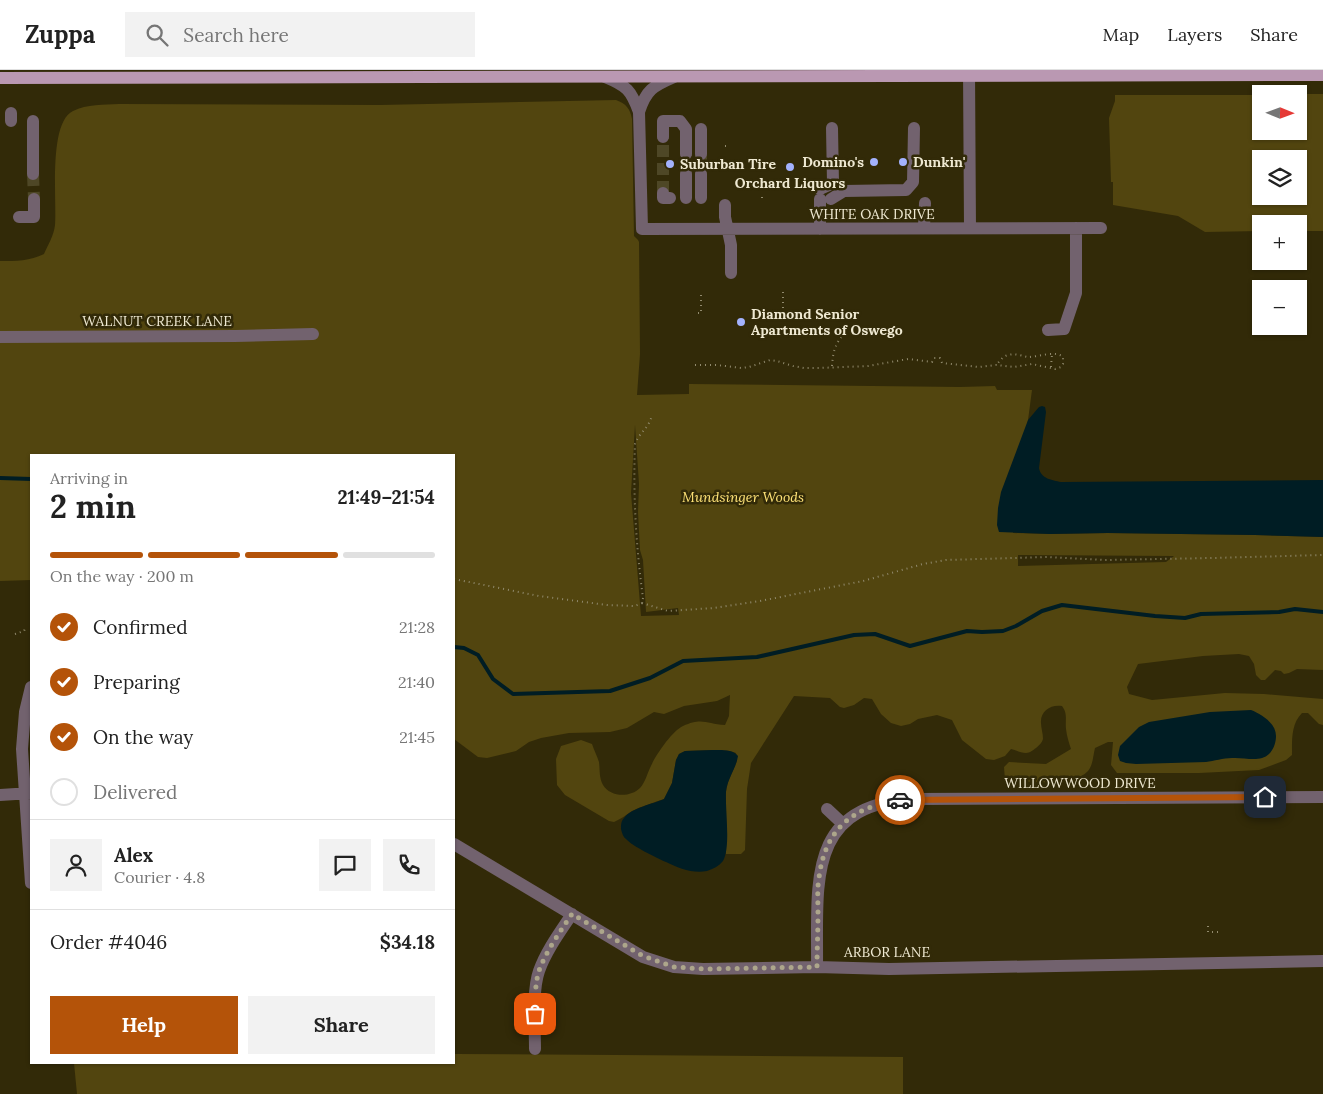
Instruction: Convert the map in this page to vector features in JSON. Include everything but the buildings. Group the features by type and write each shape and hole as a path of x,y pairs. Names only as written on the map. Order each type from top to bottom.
{"main road":[{"path":"0,78 674,77 969,73 1323,75"}],"street":[{"path":"969,73 970,228"},
{"path":"604,77 622,84 633,96 639,112"},
{"path":"639,112 643,100 650,91 658,84 674,77"},
{"name":"WHITE OAK DRIVE","path":"639,112 642,229 1101,228"},
{"path":"33,121 33,174"},
{"path":"663,137 663,121 680,121 694,129 693,154"},
{"path":"820,229 824,195 833,183 832,128"},
{"path":"824,195 844,192 906,190 913,182 914,128"},
{"path":"693,174 693,198"},
{"path":"19,218 34,217 34,200"},
{"path":"924,228 925,203"},
{"path":"725,204 725,217 731,245 731,273"},
{"path":"1048,330 1064,329 1076,293 1076,228"},
{"name":"WALNUT CREEK LANE","path":"0,337 313,334"},
{"path":"30,691 25,712 22,749 28,793 30,853"},
{"path":"0,795 28,793"},
{"name":"WILLOWWOOD DRIVE","path":"817,967 818,879 823,857 829,842 843,824 858,812 872,806 906,800 1323,797"},
{"path":"827,808 843,824"},
{"name":"ARBOR LANE","path":"455,845 643,956 674,967 704,969 817,967 889,969 1323,961"},
{"path":"535,1049 535,996 539,972 550,949 572,914"}],"path":[{"path":"725,146 730,146"},
{"path":"762,193 762,198"},
{"path":"698,313 701,313 701,292"},
{"path":"782,292 783,314"},
{"path":"832,367 834,349 845,332"},
{"path":"695,365 741,368 776,360 804,368 868,366 908,359 932,362 937,357 940,358 942,363 979,367 996,365 1014,367 1032,364 1058,368 1063,364 1063,360 1061,355 1028,356 1011,354 1006,355 996,365"},
{"path":"1051,368 1052,354"},
{"path":"642,603 635,530 635,444 637,438 648,427 652,416"},
{"path":"455,579 539,596 607,605 635,606 642,603 668,611 714,608 760,601 864,581 923,564 946,560 1047,557 1105,560 1323,555"},
{"path":"15,634 24,631 26,626"},
{"path":"1208,926 1208,932 1221,932"}],"green space":[{"path":"1308,94 1323,94 1323,231 1307,231 1307,215 1252,215 1252,231 1205,232 1178,216 1113,205 1109,118 1115,101 1115,95 1252,95 1252,140 1308,140"},
{"name":"Mundsinger Woods","path":"616,100 622,103 627,107 632,119 634,236 639,242 640,354 637,395 689,394 689,384 995,386 997,390 1032,390 1013,533 1323,537 1323,670 1297,669 1284,674 1281,671 1275,670 1265,680 1261,680 1256,675 1254,664 1249,656 1239,654 1203,656 1138,664 1127,687 1129,694 1152,700 1225,693 1323,699 1323,725 1319,724 1308,713 1302,713 1294,727 1292,755 1286,760 1259,770 1199,773 1117,773 1111,765 1113,742 1108,742 1095,748 1090,769 1081,776 1061,782 1037,782 1005,780 1004,767 1009,762 1046,764 1071,749 1066,732 1066,714 1062,706 1050,707 1042,715 1043,739 1036,748 1026,753 1011,749 1005,756 994,760 986,759 962,740 952,720 937,715 918,719 910,724 901,726 891,723 881,714 872,699 864,698 854,705 844,708 840,707 830,698 794,696 751,763 747,789 745,850 741,854 726,854 726,791 737,761 736,753 713,750 685,751 679,754 676,760 672,783 664,799 636,809 614,822 609,821 565,795 557,785 556,759 561,746 581,740 592,744 599,762 600,777 603,785 610,792 626,795 642,786 652,763 660,751 669,738 683,726 700,721 725,725 729,716 730,695 717,701 684,706 664,714 654,712 627,728 610,732 569,733 541,738 529,742 516,751 487,758 478,757 455,740 455,454 30,454 30,580 0,581 0,261 23,260 39,256 44,254 49,244 55,225 55,163 57,146 60,130 65,118 73,111 84,107 119,104 380,105","holes":["635,425 639,484 640,550 643,560 646,612 678,608 679,615 641,616 631,493","1018,555 1174,556 1166,562 1018,566"]},
{"path":"455,1054 903,1057 903,1094 77,1094 74,1064 455,1064"}],"water":[{"path":"1042,406 1045,407 1046,412 1039,468 1042,475 1047,478 1061,482 1323,480 1323,537 999,532 997,525 1001,492 1028,420"},
{"path":"1251,710 1259,714 1274,727 1276,738 1274,745 1271,752 1265,757 1257,759 1229,758 1189,763 1136,764 1120,761 1118,755 1120,746 1139,727 1149,722 1210,712"},
{"path":"685,751 730,751 738,756 726,792 727,847 721,863 707,871 696,872 686,870 651,855 625,838 621,829 623,819 637,809 664,799 672,783 676,760 679,754"}],"waterway":[{"path":"0,478 30,479"},
{"path":"455,647 464,648 478,655 493,679 513,694 610,691 650,678 683,661 757,657 854,635 875,634 910,646 967,631 1003,631 1042,611 1062,605 1185,618 1201,614 1279,612 1295,609 1323,612"}],"tunnel":[{"path":"663,137 663,193"},
{"path":"686,154 686,174"},
{"path":"701,154 701,174"},
{"path":"33,174 34,199"}],"way so far":[{"path":"535,1014 535,996 539,972 550,949 572,914 643,956 674,967 704,969 817,967 818,879 829,842 841,826 858,812 872,806 900,800"}],"place":[{"name":"Domino's","path":"874,162"},
{"name":"Dunkin'","path":"903,162"},
{"name":"Suburban Tire","path":"670,164"},
{"name":"Orchard Liquors","path":"790,167"},
{"name":"Diamond Senior Apartments of Oswego","path":"741,322"}],"route":[{"path":"900,800 1265,797"}]}
